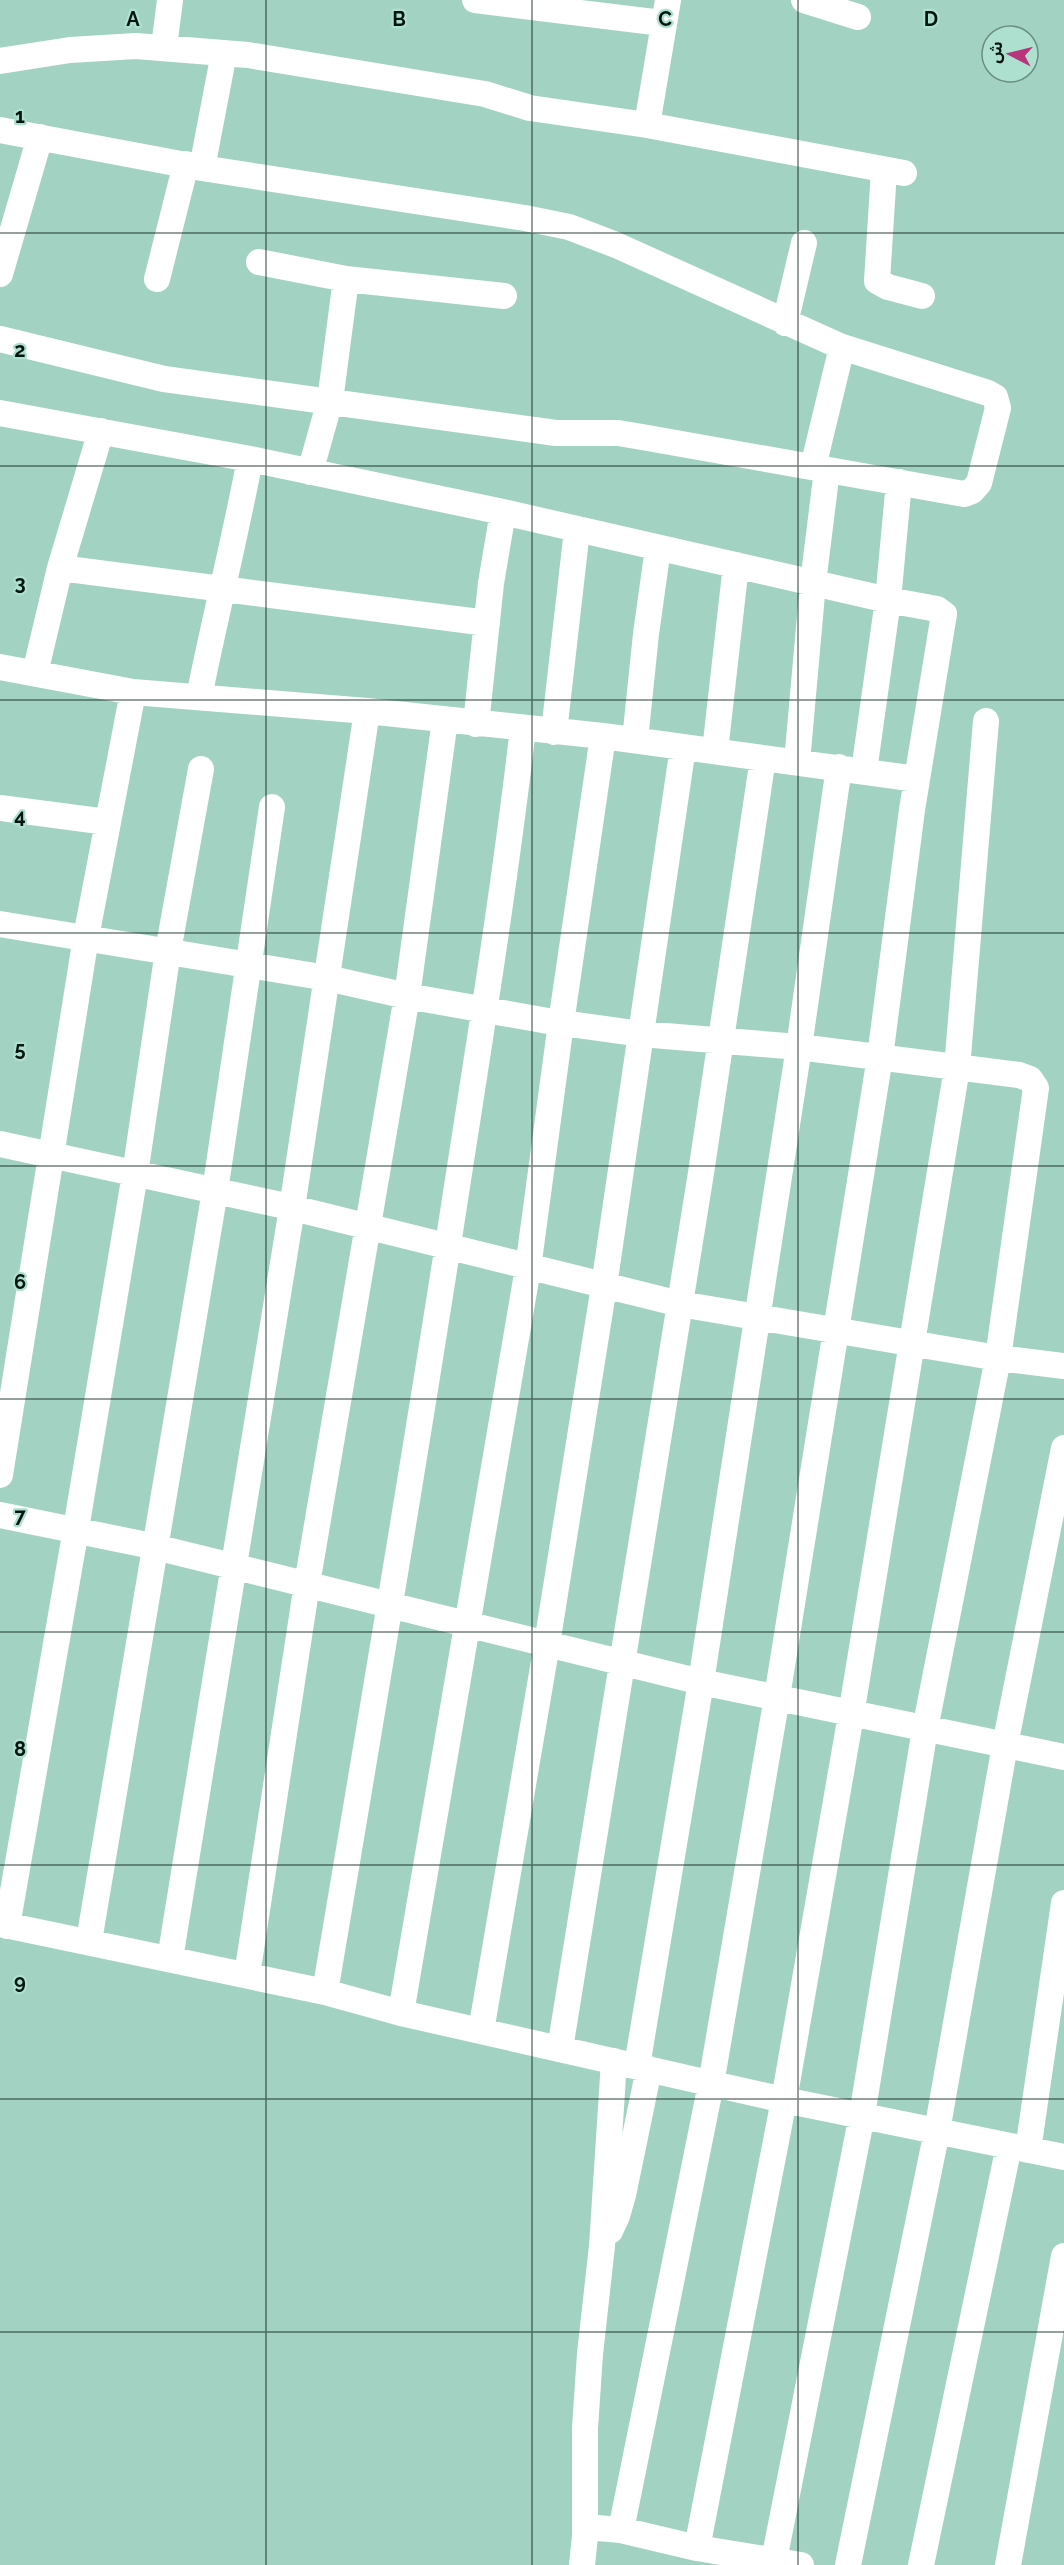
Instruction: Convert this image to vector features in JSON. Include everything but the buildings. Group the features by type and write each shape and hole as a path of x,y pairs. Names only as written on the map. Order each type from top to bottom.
{"street":[{"path":"164,47 170,0"},
{"path":"475,0 665,12 647,125"},
{"path":"804,0 858,17"},
{"path":"0,61 70,50 136,46 224,53 455,88 485,94 530,108 647,125 894,171 878,281 880,285 922,296"},
{"path":"157,279 194,166 224,53"},
{"path":"0,130 194,166 525,218 569,227 616,244 842,347 988,393 998,401 998,408 979,483 972,491 957,494 642,437 618,434 556,433 164,379 0,339"},
{"path":"0,274 7,228 40,137"},
{"path":"785,323 804,243"},
{"path":"259,262 346,279 504,296"},
{"path":"310,472 330,401 346,279"},
{"path":"797,762 813,583 820,468 842,347"},
{"path":"0,413 250,459 503,512 888,600 937,609 944,614 917,778 880,1057 777,1697 711,2084 621,2530"},
{"path":"35,673 60,568 101,431"},
{"path":"199,697 221,590 237,531 250,459"},
{"path":"864,771 888,600 899,482"},
{"path":"476,724 487,623 503,512"},
{"path":"554,732 577,530"},
{"path":"635,741 658,548"},
{"path":"715,751 736,565"},
{"path":"60,568 487,623"},
{"path":"0,667 134,692 367,711 603,736 917,778"},
{"path":"0,1475 86,937 134,692"},
{"path":"170,1959 232,1566 292,1208 367,711"},
{"path":"248,1975 307,1584 407,996 445,720"},
{"path":"697,2548 784,2100 851,1714 957,1068 986,721"},
{"path":"325,1992 391,1605 447,1248 484,1010 523,728"},
{"path":"401,2013 528,1268 603,736"},
{"path":"481,2031 547,1644 604,1286 683,747"},
{"path":"560,2049 722,1040 763,758"},
{"path":"582,2565 585,2527 585,2418 602,2246 701,1682 799,1047 839,767"},
{"path":"201,769 168,951 135,1174 76,1529 4,1925 325,1992 401,2013 784,2100 1064,2157"},
{"path":"89,1941 215,1191 272,807"},
{"path":"0,808 107,822"},
{"path":"0,924 249,964 407,996 561,1023 640,1034 799,1047 1019,1075 1030,1079 1036,1088 998,1358 925,1729 862,2115 774,2560"},
{"path":"0,1144 292,1208 680,1304 998,1358 1064,1366"},
{"path":"848,2565 937,2131 1005,1745 1064,1448"},
{"path":"0,1515 156,1547 701,1682 1064,1757"},
{"path":"921,2565 1018,2148 1064,1903"},
{"path":"602,2246 617,2216 633,2065"},
{"path":"1008,2565 1064,2256"},
{"path":"585,2527 621,2530 697,2548 801,2565"}]}
